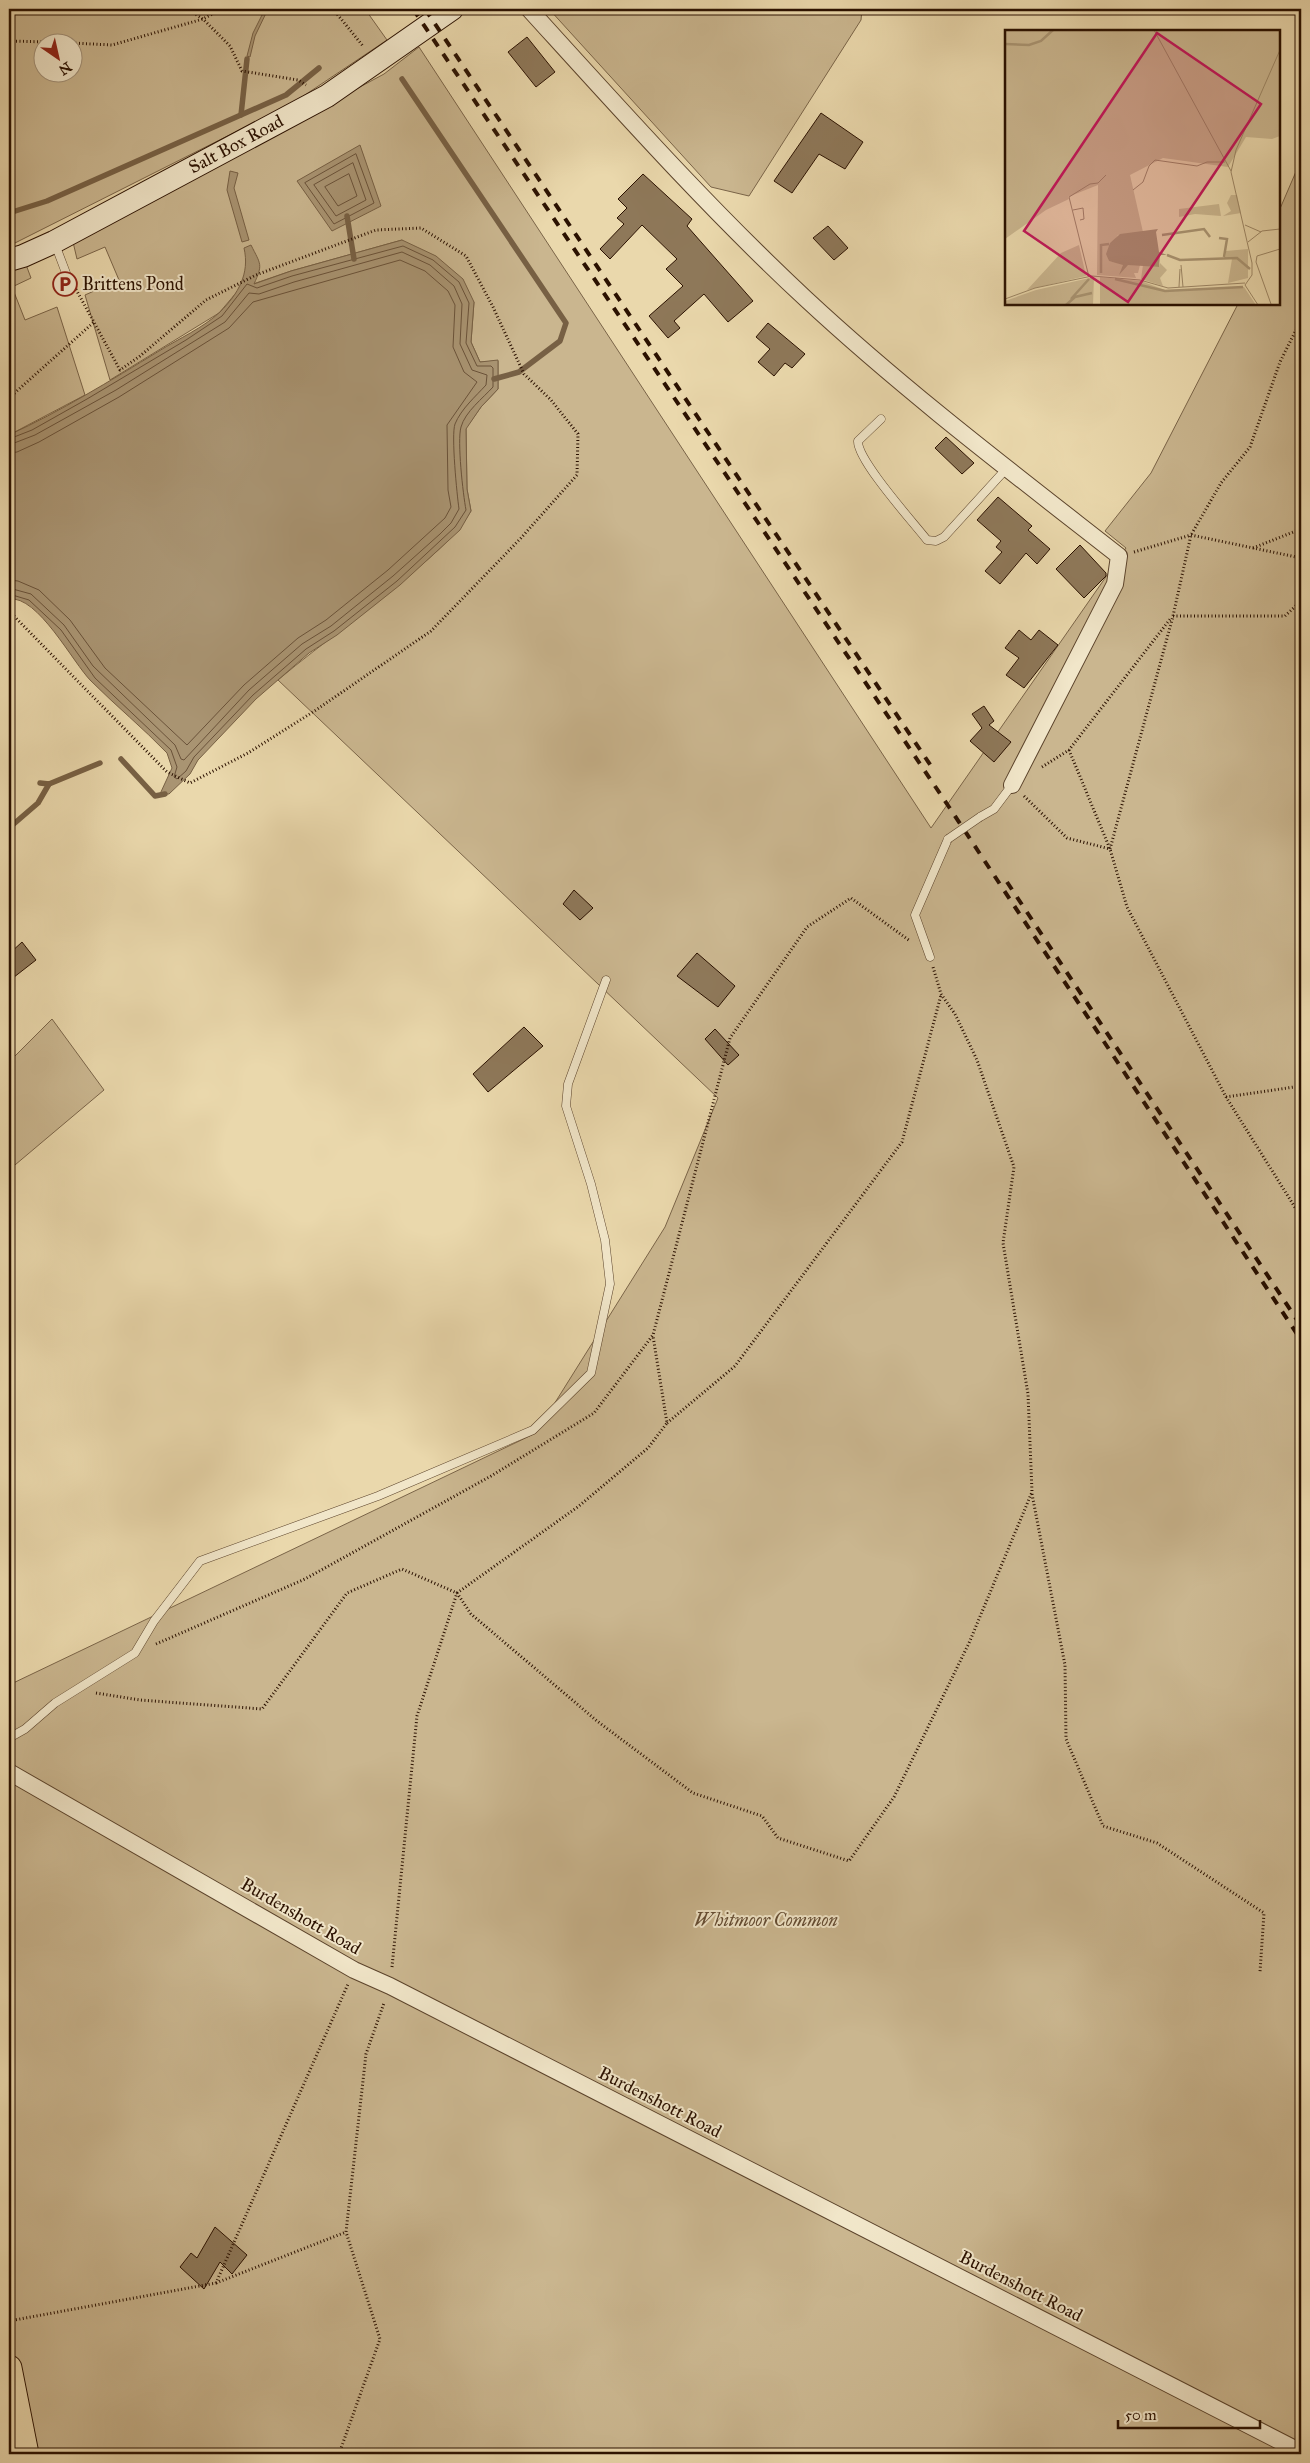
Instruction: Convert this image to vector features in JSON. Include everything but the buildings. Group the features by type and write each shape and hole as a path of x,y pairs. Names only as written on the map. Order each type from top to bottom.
{"main road":[{"path":"9,2368 26,2454"}],"street":[{"name":"Salt Box Road","path":"9,260 54,242 326,96 452,9"},
{"path":"529,9 699,196 806,299 930,407 1119,556 1115,584 1012,785"},
{"name":"Burdenshott Road","path":"9,1772 354,1970 390,1986 1301,2452"}],"lane":[{"path":"54,242 66,273"},
{"path":"881,419 858,441 858,448 869,466 927,540 936,541 944,537 1007,468"},
{"path":"930,956 915,915 948,839 994,809 1012,785"},
{"path":"9,1738 25,1729 55,1703 135,1653 154,1621 200,1562 378,1496 533,1430 590,1374 610,1284 605,1240 591,1184 566,1106 568,1084 606,980"}],"path":[{"path":"187,9 203,19 230,46 242,71 298,80"},
{"path":"82,43 112,44 203,19 222,9"},
{"path":"333,9 376,62"},
{"path":"9,41 32,42"},
{"path":"9,611 167,772 190,783 248,753 316,710 431,631 577,475 578,434 551,400 524,374 493,307 466,256 421,228 376,230 256,275 206,300 140,356 120,370 66,273"},
{"path":"1110,849 1173,616 1191,535 1221,483 1250,447 1280,362 1297,328 1301,306"},
{"path":"9,398 94,322"},
{"path":"1252,548 1301,529"},
{"path":"1119,556 1191,535 1301,558"},
{"path":"1173,616 1285,616 1301,601"},
{"path":"1110,849 1067,838 1012,785 1069,750 1173,616"},
{"path":"1069,750 1110,849 1127,907 1226,1097 1301,1216"},
{"path":"135,1653 305,1579 491,1476 594,1413 652,1335 730,1038 807,927 851,898 930,956 941,994 955,1014 977,1060 1014,1167 1003,1243 1028,1394 1032,1492 1065,1665 1066,1739 1103,1826 1157,1843 1264,1913 1260,1972"},
{"path":"339,2454 380,2339 346,2232 366,2054 390,1986 417,1716 457,1593 579,1506 648,1448 667,1423 735,1366 902,1142 941,994"},
{"path":"1226,1097 1301,1086"},
{"path":"652,1335 667,1423"},
{"path":"76,1690 140,1700 262,1709 347,1593 402,1569 457,1593 471,1614 590,1714 693,1793 762,1816 778,1838 849,1861 894,1797 969,1643 1032,1492"},
{"path":"216,2283 354,1970"},
{"path":"9,2321 216,2283 346,2232"}],"green space":[{"path":"9,9 365,9 387,40 293,103 9,246"},
{"path":"549,9 862,9 861,20 749,196 711,187"},
{"name":"Whitmoor Common","path":"419,47 931,828 1126,548 1105,531 1151,473 1237,305 1280,305 1280,209 1301,160 1301,2454 9,2454 9,1685 536,1433 665,1227 718,1098 278,680 441,548 471,511 467,489 466,428 481,407 498,389 498,361 480,362 471,342 474,302 402,240 291,271 253,284 236,293 219,313 110,380 85,295 119,280 105,247 77,259 73,242 384,74"},
{"path":"25,262 31,278 12,287 25,320 57,307 85,395 9,435 9,269"},
{"path":"52,1019 104,1090 9,1170 9,1062"}],"water":[{"path":"265,9 268,9 255,36 250,57 247,56 253,33"},
{"path":"360,145 381,206 332,231 297,181"},
{"path":"230,171 238,173 234,188 249,240 242,242 227,190"},
{"name":"Brittens Pond","path":"402,240 436,256 463,279 474,302 471,342 480,362 498,360 498,389 481,407 466,429 467,489 471,511 460,530 400,585 337,635 309,653 256,699 198,760 190,774 169,794 160,794 172,768 167,753 91,681 43,618 32,608 20,601 9,599 9,435 85,395 213,318 232,298 241,283 245,266 244,248 251,245 260,264 254,284 291,271"}],"waterway":[{"path":"241,115 247,59"},
{"path":"9,213 47,201 286,95 319,68"},
{"path":"402,79 566,323 560,341 519,372 494,379"},
{"path":"347,216 354,259"},
{"path":"121,759 155,796 165,794"},
{"path":"40,783 49,784 100,763"},
{"path":"9,828 38,803 49,784"}],"railway":[{"path":"413,9 949,807 1301,1340"},
{"path":"425,9 933,769"},
{"path":"1007,882 1301,1326"}],"place":[{"name":"Brittens Pond","path":"65,284"}]}
